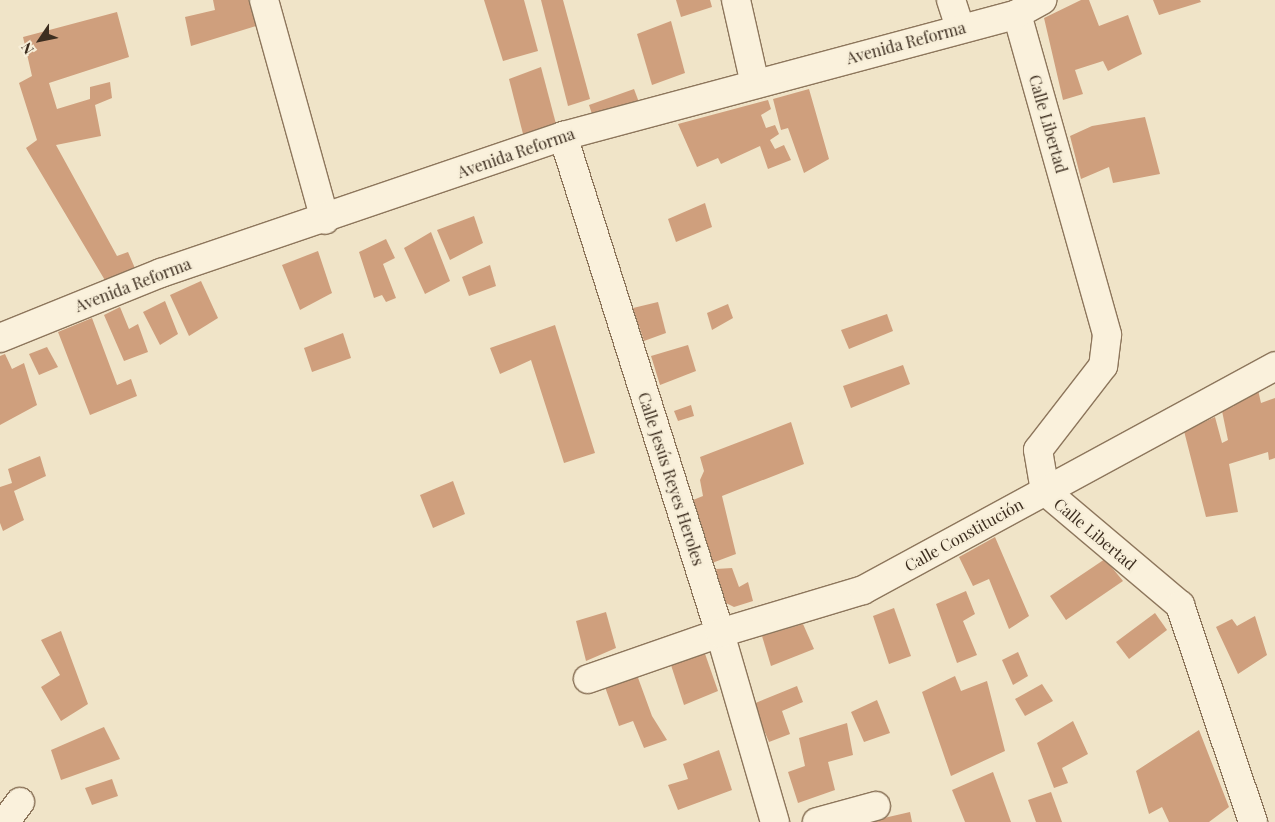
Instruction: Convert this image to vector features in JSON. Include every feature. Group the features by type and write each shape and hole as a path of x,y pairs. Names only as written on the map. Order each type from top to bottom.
{"street":[{"path":"264,0 325,220"},
{"path":"736,0 755,84"},
{"path":"950,0 960,28"},
{"name":"Avenida Reforma","path":"0,338 161,273 325,220 563,136 1017,14 1042,0"},
{"name":"Calle Libertad","path":"1017,14 1107,335 1103,366 1038,450 1045,491 1180,605 1253,822"},
{"name":"Calle Jesús Reyes Heroles","path":"563,136 720,633 775,822"},
{"name":"Calle Constitución","path":"588,679 720,633 863,590 1275,366"},
{"path":"817,822 876,806"}],"building":[{"path":"213,0 250,0 256,26 191,46 185,17 215,10"},
{"path":"484,0 524,0 538,51 503,61"},
{"path":"541,0 563,0 590,99 568,106"},
{"path":"676,0 710,0 712,7 681,17"},
{"path":"1081,0 1089,0 1099,26 1128,15 1142,54 1108,71 1103,61 1075,70 1083,94 1063,100 1044,18"},
{"path":"1153,0 1200,0 1201,2 1159,15"},
{"path":"117,12 129,57 49,83 57,109 90,99 90,87 110,82 112,98 95,105 101,136 56,145 117,256 128,252 137,273 109,287 26,148 37,140 19,83 32,76 23,37"},
{"path":"671,21 685,73 652,85 637,34"},
{"path":"541,67 556,124 523,134 509,79"},
{"path":"634,89 640,105 594,120 589,105"},
{"path":"809,89 829,159 804,173 788,128 781,130 773,99"},
{"path":"768,100 771,109 761,115 766,128 775,125 779,134 770,140 775,149 784,145 791,160 768,169 760,146 721,164 718,158 697,167 678,124"},
{"path":"1145,117 1160,174 1113,183 1109,167 1081,179 1070,136 1092,126"},
{"path":"705,203 712,227 676,242 668,219"},
{"path":"474,216 483,243 450,260 437,230"},
{"path":"431,232 450,281 425,294 404,248"},
{"path":"386,239 395,258 383,264 396,298 386,302 382,295 374,298 359,252"},
{"path":"318,251 332,293 300,310 282,265"},
{"path":"490,265 496,286 469,296 462,277"},
{"path":"201,281 218,318 189,336 170,295"},
{"path":"165,301 178,334 160,345 143,312"},
{"path":"658,302 666,333 644,341 633,308"},
{"path":"728,304 733,318 712,330 707,313"},
{"path":"120,307 129,329 138,324 148,352 124,361 104,315"},
{"path":"887,314 893,331 849,349 841,330"},
{"path":"92,318 117,385 131,379 137,396 90,415 58,332"},
{"path":"555,325 595,453 564,463 531,360 500,374 490,348"},
{"path":"343,333 351,358 312,372 304,348"},
{"path":"688,345 696,371 660,385 651,356"},
{"path":"47,347 58,367 39,375 29,354"},
{"path":"5,354 12,369 24,363 37,405 0,425 0,356"},
{"path":"903,365 910,384 851,408 843,386"},
{"path":"1258,390 1261,403 1275,398 1275,458 1269,460 1268,452 1229,464 1238,512 1206,517 1184,431 1215,417 1222,443 1228,440 1222,411 1234,406 1232,398"},
{"path":"691,405 694,416 678,421 674,411"},
{"path":"791,422 804,464 722,496 736,554 712,563 693,500 703,496 700,480 704,471 700,457"},
{"path":"40,456 46,476 14,491 24,520 3,531 0,523 0,487 12,483 8,469"},
{"path":"453,481 465,514 433,528 420,495"},
{"path":"995,537 1029,616 1009,629 989,579 973,586 959,557"},
{"path":"1105,559 1123,581 1066,620 1050,596"},
{"path":"732,568 739,587 748,582 753,601 734,607 724,602 716,569"},
{"path":"966,591 975,614 963,621 977,655 957,663 936,604"},
{"path":"894,608 911,656 889,664 873,616"},
{"path":"606,612 616,648 586,661 576,621"},
{"path":"1155,613 1167,630 1129,659 1116,642"},
{"path":"1255,616 1267,655 1238,674 1216,627 1232,619 1237,626"},
{"path":"803,624 814,649 771,666 762,636"},
{"path":"61,631 88,704 61,721 41,687 60,675 41,640"},
{"path":"703,648 718,691 684,705 670,662"},
{"path":"1018,652 1028,676 1013,685 1002,660"},
{"path":"637,675 652,716 667,740 644,748 633,721 619,726 605,687"},
{"path":"955,676 961,691 987,681 1005,751 951,776 922,692"},
{"path":"1042,684 1053,701 1025,716 1015,699"},
{"path":"797,686 803,702 782,711 790,734 769,742 753,704"},
{"path":"877,700 890,733 864,742 851,712"},
{"path":"1073,721 1088,754 1062,768 1068,783 1054,788 1037,743"},
{"path":"847,723 853,755 828,762 835,790 798,803 788,772 805,766 799,738"},
{"path":"104,727 120,759 61,780 51,750"},
{"path":"1199,730 1229,807 1209,822 1169,822 1162,807 1149,814 1136,771"},
{"path":"719,750 732,790 678,810 668,785 688,779 683,764"},
{"path":"993,772 1011,822 965,822 952,790"},
{"path":"112,779 118,796 92,805 85,788"},
{"path":"1051,792 1062,822 1036,822 1028,800"},
{"path":"910,812 912,822 871,822 871,821"}]}
